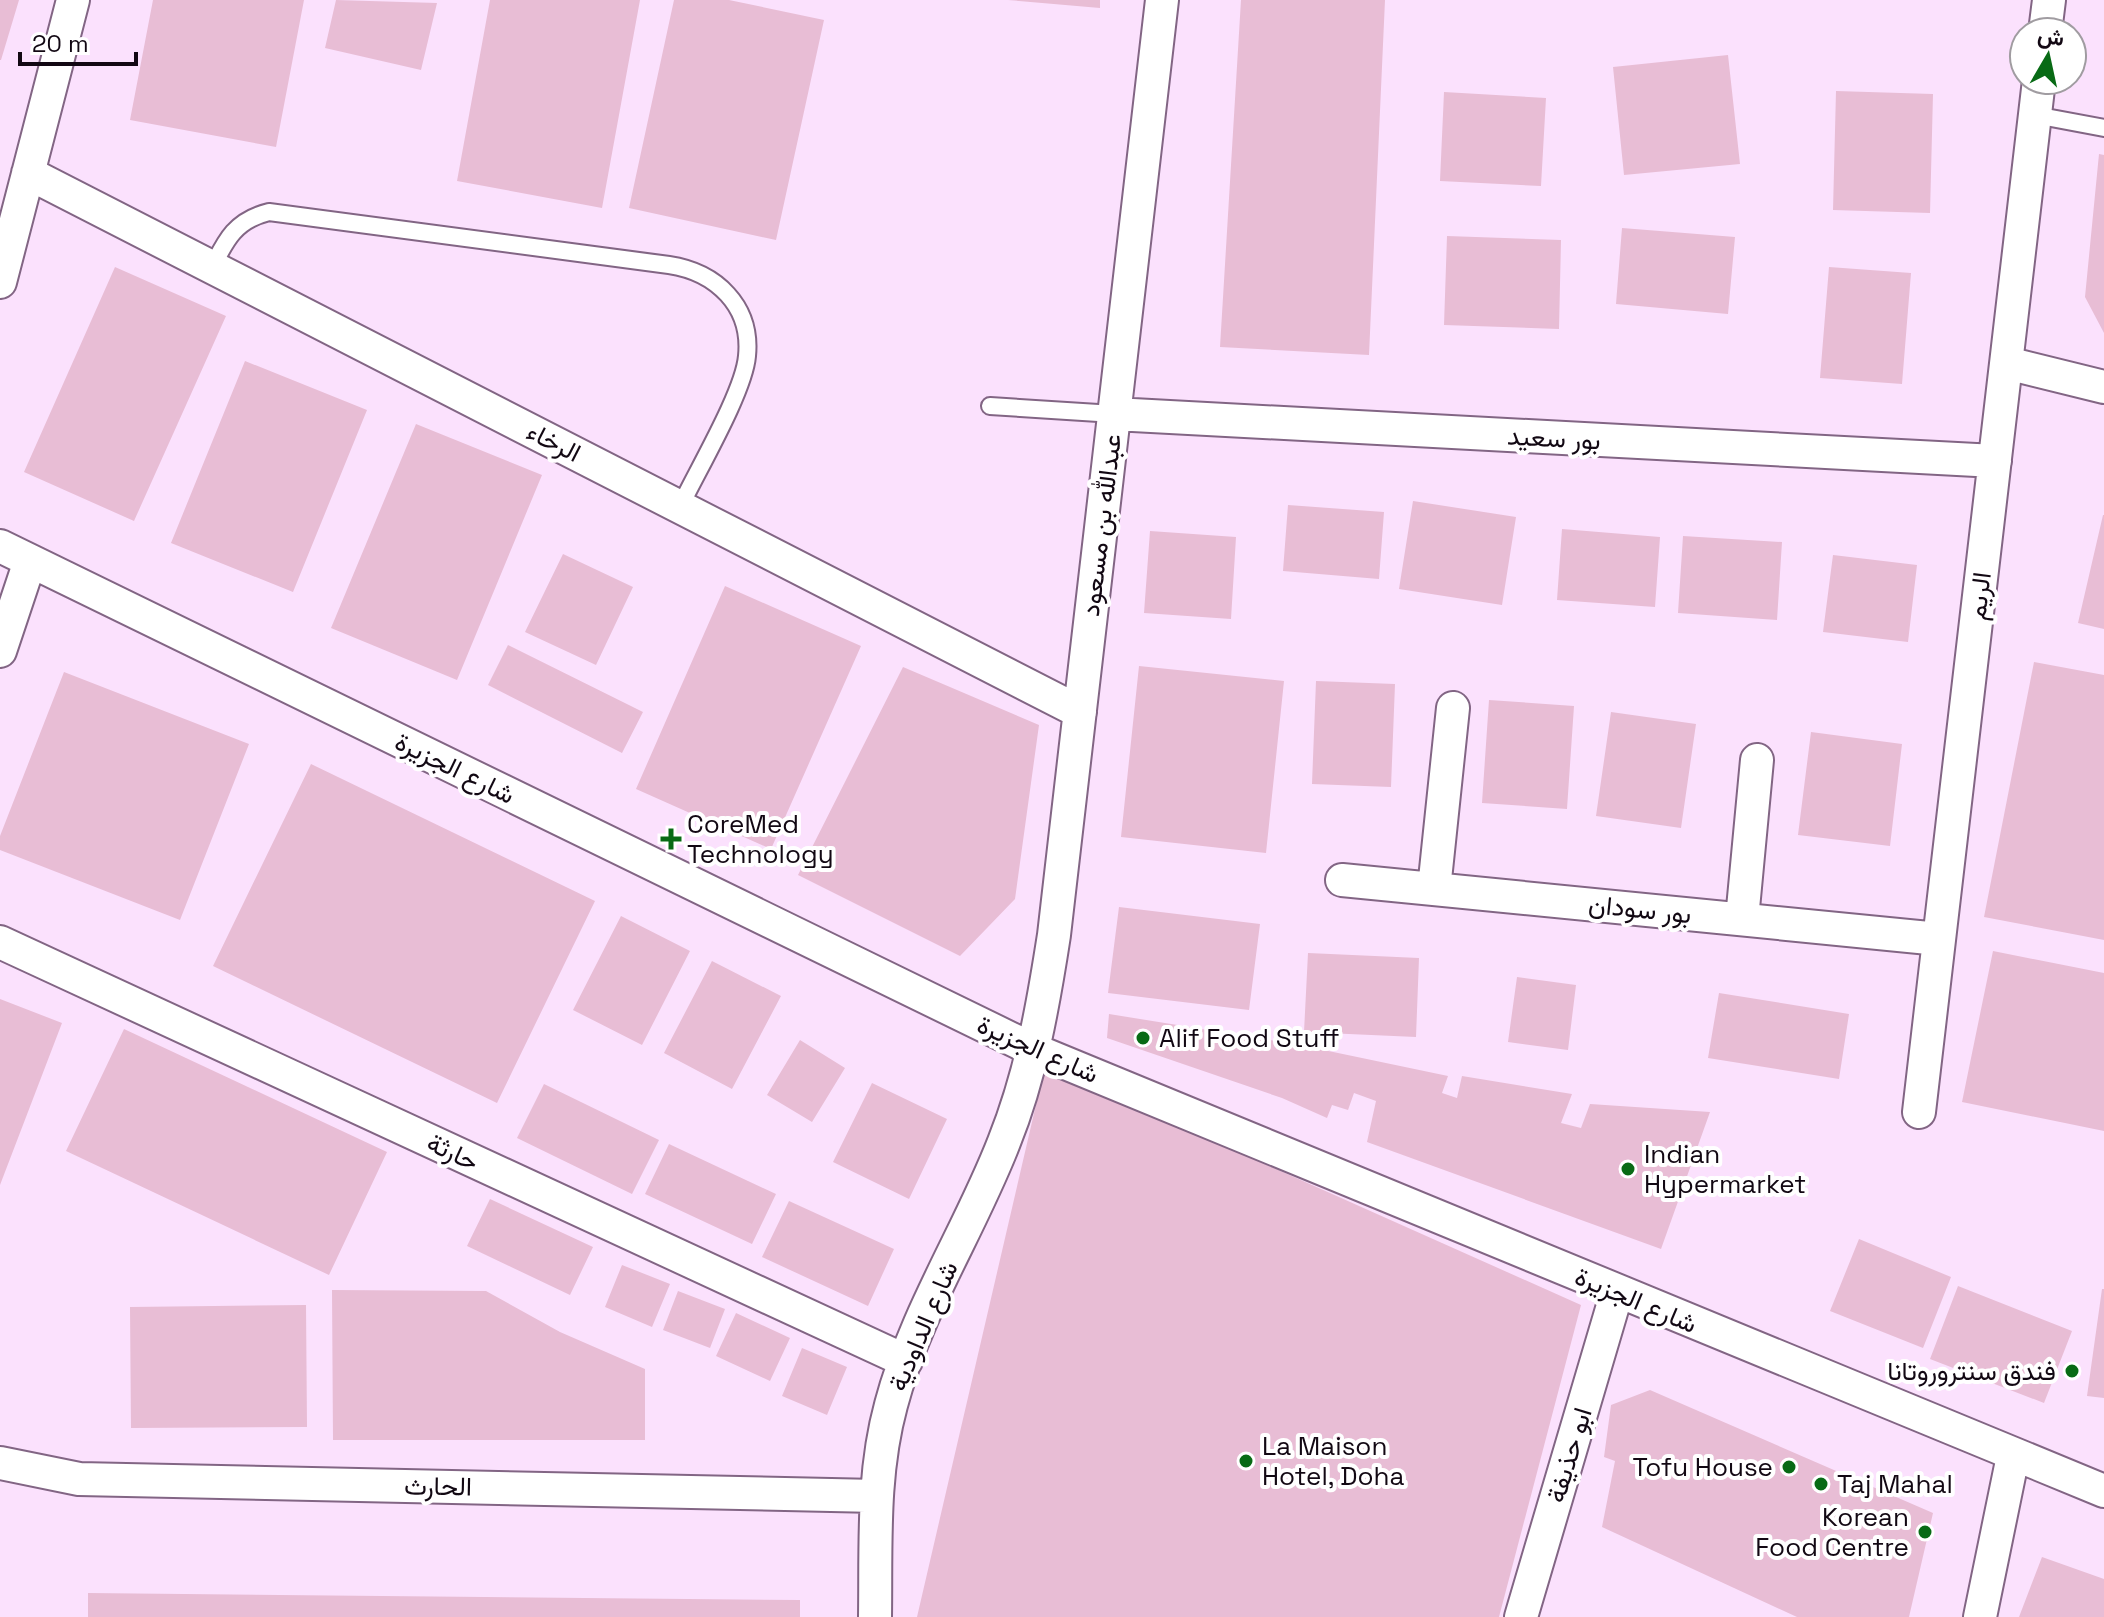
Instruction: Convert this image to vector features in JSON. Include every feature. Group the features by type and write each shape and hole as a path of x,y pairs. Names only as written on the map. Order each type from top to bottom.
{"street":[{"path":"0,282 73,0"},
{"name":"عبدالله بن مسعود","path":"1034,1050 1054,935 1162,0"},
{"name":"الريم","path":"1919,1112 2037,96"},
{"name":"الرخاء","path":"28,173 1080,712"},
{"path":"2007,363 2104,387"},
{"name":"بور سعيد","path":"1114,414 1995,461"},
{"name":"شارع الجزيرة","path":"0,546 1034,1050 2104,1491"},
{"path":"0,651 30,561"},
{"path":"1434,889 1453,708"},
{"path":"1742,919 1757,760"},
{"name":"بور سودان","path":"1342,880 1939,939"},
{"name":"حارثة","path":"0,942 906,1361"},
{"name":"شارع الداودية","path":"875,1617 877,1496 884,1433 906,1361 1004,1144 1034,1050"},
{"name":"ابو حذيفة","path":"1521,1617 1617,1292"},
{"path":"1980,1617 2013,1456"},
{"name":"الحارث","path":"0,1463 79,1479 877,1496"}],"lane":[{"path":"2035,115 2104,128"},
{"path":"212,268 234,228 244,220 269,212 669,265 706,276 735,302 743,320 747,358 735,394 680,507"},
{"path":"990,406 1114,414"}],"building":[{"path":"0,0 19,0 1,60 0,60"},
{"path":"153,0 304,0 276,147 130,120"},
{"path":"336,0 437,3 421,70 325,48"},
{"path":"490,0 640,0 602,208 457,181"},
{"path":"674,0 729,0 824,20 776,240 629,208"},
{"path":"1008,0 1100,0 1100,8"},
{"path":"1241,0 1385,0 1369,355 1220,347"},
{"path":"1728,55 1740,164 1624,175 1613,67"},
{"path":"1836,91 1933,94 1930,213 1833,210"},
{"path":"1444,92 1546,98 1541,186 1440,181"},
{"path":"2099,154 2104,155 2104,333 2085,297"},
{"path":"1622,228 1735,237 1728,314 1616,304"},
{"path":"1447,236 1561,240 1559,329 1444,325"},
{"path":"115,267 226,316 134,521 24,472"},
{"path":"1829,267 1911,273 1902,384 1820,378"},
{"path":"245,361 367,410 293,592 171,543"},
{"path":"416,424 542,475 457,680 331,628"},
{"path":"1413,501 1516,517 1502,605 1399,589"},
{"path":"1288,505 1384,512 1379,579 1283,571"},
{"path":"2104,515 2104,629 2078,623"},
{"path":"1562,529 1660,537 1655,607 1557,600"},
{"path":"1150,531 1236,537 1231,619 1144,613"},
{"path":"1683,536 1782,542 1777,620 1678,613"},
{"path":"563,554 633,587 596,665 525,632"},
{"path":"1833,555 1917,565 1908,642 1823,632"},
{"path":"725,586 861,646 771,849 636,789"},
{"path":"508,645 643,712 622,753 488,685"},
{"path":"2034,662 2104,675 2104,940 1984,917"},
{"path":"1139,666 1284,681 1266,853 1121,837"},
{"path":"903,667 1039,725 1015,899 960,956 798,875"},
{"path":"64,672 249,744 180,920 0,850 0,836"},
{"path":"1316,681 1395,684 1391,787 1312,784"},
{"path":"1489,700 1574,706 1567,809 1482,803"},
{"path":"1611,712 1696,724 1681,828 1596,816"},
{"path":"1811,732 1902,744 1890,846 1798,835"},
{"path":"311,764 595,901 497,1103 213,966"},
{"path":"1119,907 1260,924 1249,1010 1108,993"},
{"path":"621,916 690,951 642,1045 573,1010"},
{"path":"1993,951 2104,973 2104,1131 1962,1102"},
{"path":"1308,953 1419,958 1416,1037 1304,1032"},
{"path":"712,961 781,996 732,1089 664,1053"},
{"path":"1517,977 1576,985 1568,1050 1508,1042"},
{"path":"1719,993 1849,1014 1839,1079 1708,1058"},
{"path":"0,999 62,1023 0,1185"},
{"path":"1109,1014 1295,1044 1448,1076 1442,1093 1457,1098 1462,1076 1572,1094 1561,1123 1581,1128 1590,1104 1710,1112 1661,1249 1367,1142 1376,1101 1354,1093 1348,1110 1332,1105 1327,1118 1282,1098 1107,1038"},
{"path":"124,1029 387,1152 329,1275 66,1151"},
{"path":"800,1040 845,1068 812,1122 767,1095"},
{"name":"La Maison Hotel, Doha","path":"1045,1066 1581,1305 1499,1617 917,1617"},
{"path":"872,1083 947,1119 909,1199 833,1162"},
{"path":"544,1084 659,1140 632,1194 517,1138"},
{"path":"669,1144 776,1194 752,1244 645,1194"},
{"path":"490,1199 593,1247 570,1295 467,1246"},
{"path":"789,1201 894,1249 868,1306 762,1257"},
{"path":"1859,1239 1951,1277 1923,1348 1830,1311"},
{"path":"622,1265 670,1284 652,1327 605,1307"},
{"path":"1958,1286 2072,1331 2044,1403 1930,1359"},
{"path":"2104,1289 2104,1398 2087,1396"},
{"path":"332,1290 486,1291 560,1332 645,1369 645,1440 333,1440"},
{"path":"678,1291 725,1309 710,1348 663,1330"},
{"path":"306,1305 307,1427 131,1428 130,1307"},
{"path":"736,1313 790,1338 770,1381 716,1356"},
{"path":"802,1348 847,1367 827,1415 782,1396"},
{"path":"1650,1390 1933,1513 1909,1617 1797,1617 1602,1527 1615,1461 1604,1457 1611,1405"},
{"path":"2042,1557 2104,1579 2104,1617 2019,1617"},
{"path":"88,1593 800,1600 800,1617 88,1617"}],"place":[{"name":"CoreMed Technology","path":"671,839"},
{"name":"Alif Food Stuff","path":"1143,1038"},
{"name":"Indian Hypermarket","path":"1628,1169"},
{"name":"فندق سنتروروتانا","path":"2072,1371"},
{"name":"La Maison Hotel, Doha","path":"1246,1461"},
{"name":"Tofu House","path":"1789,1467"},
{"name":"Taj Mahal","path":"1821,1484"},
{"name":"Korean Food Centre","path":"1925,1532"}]}
